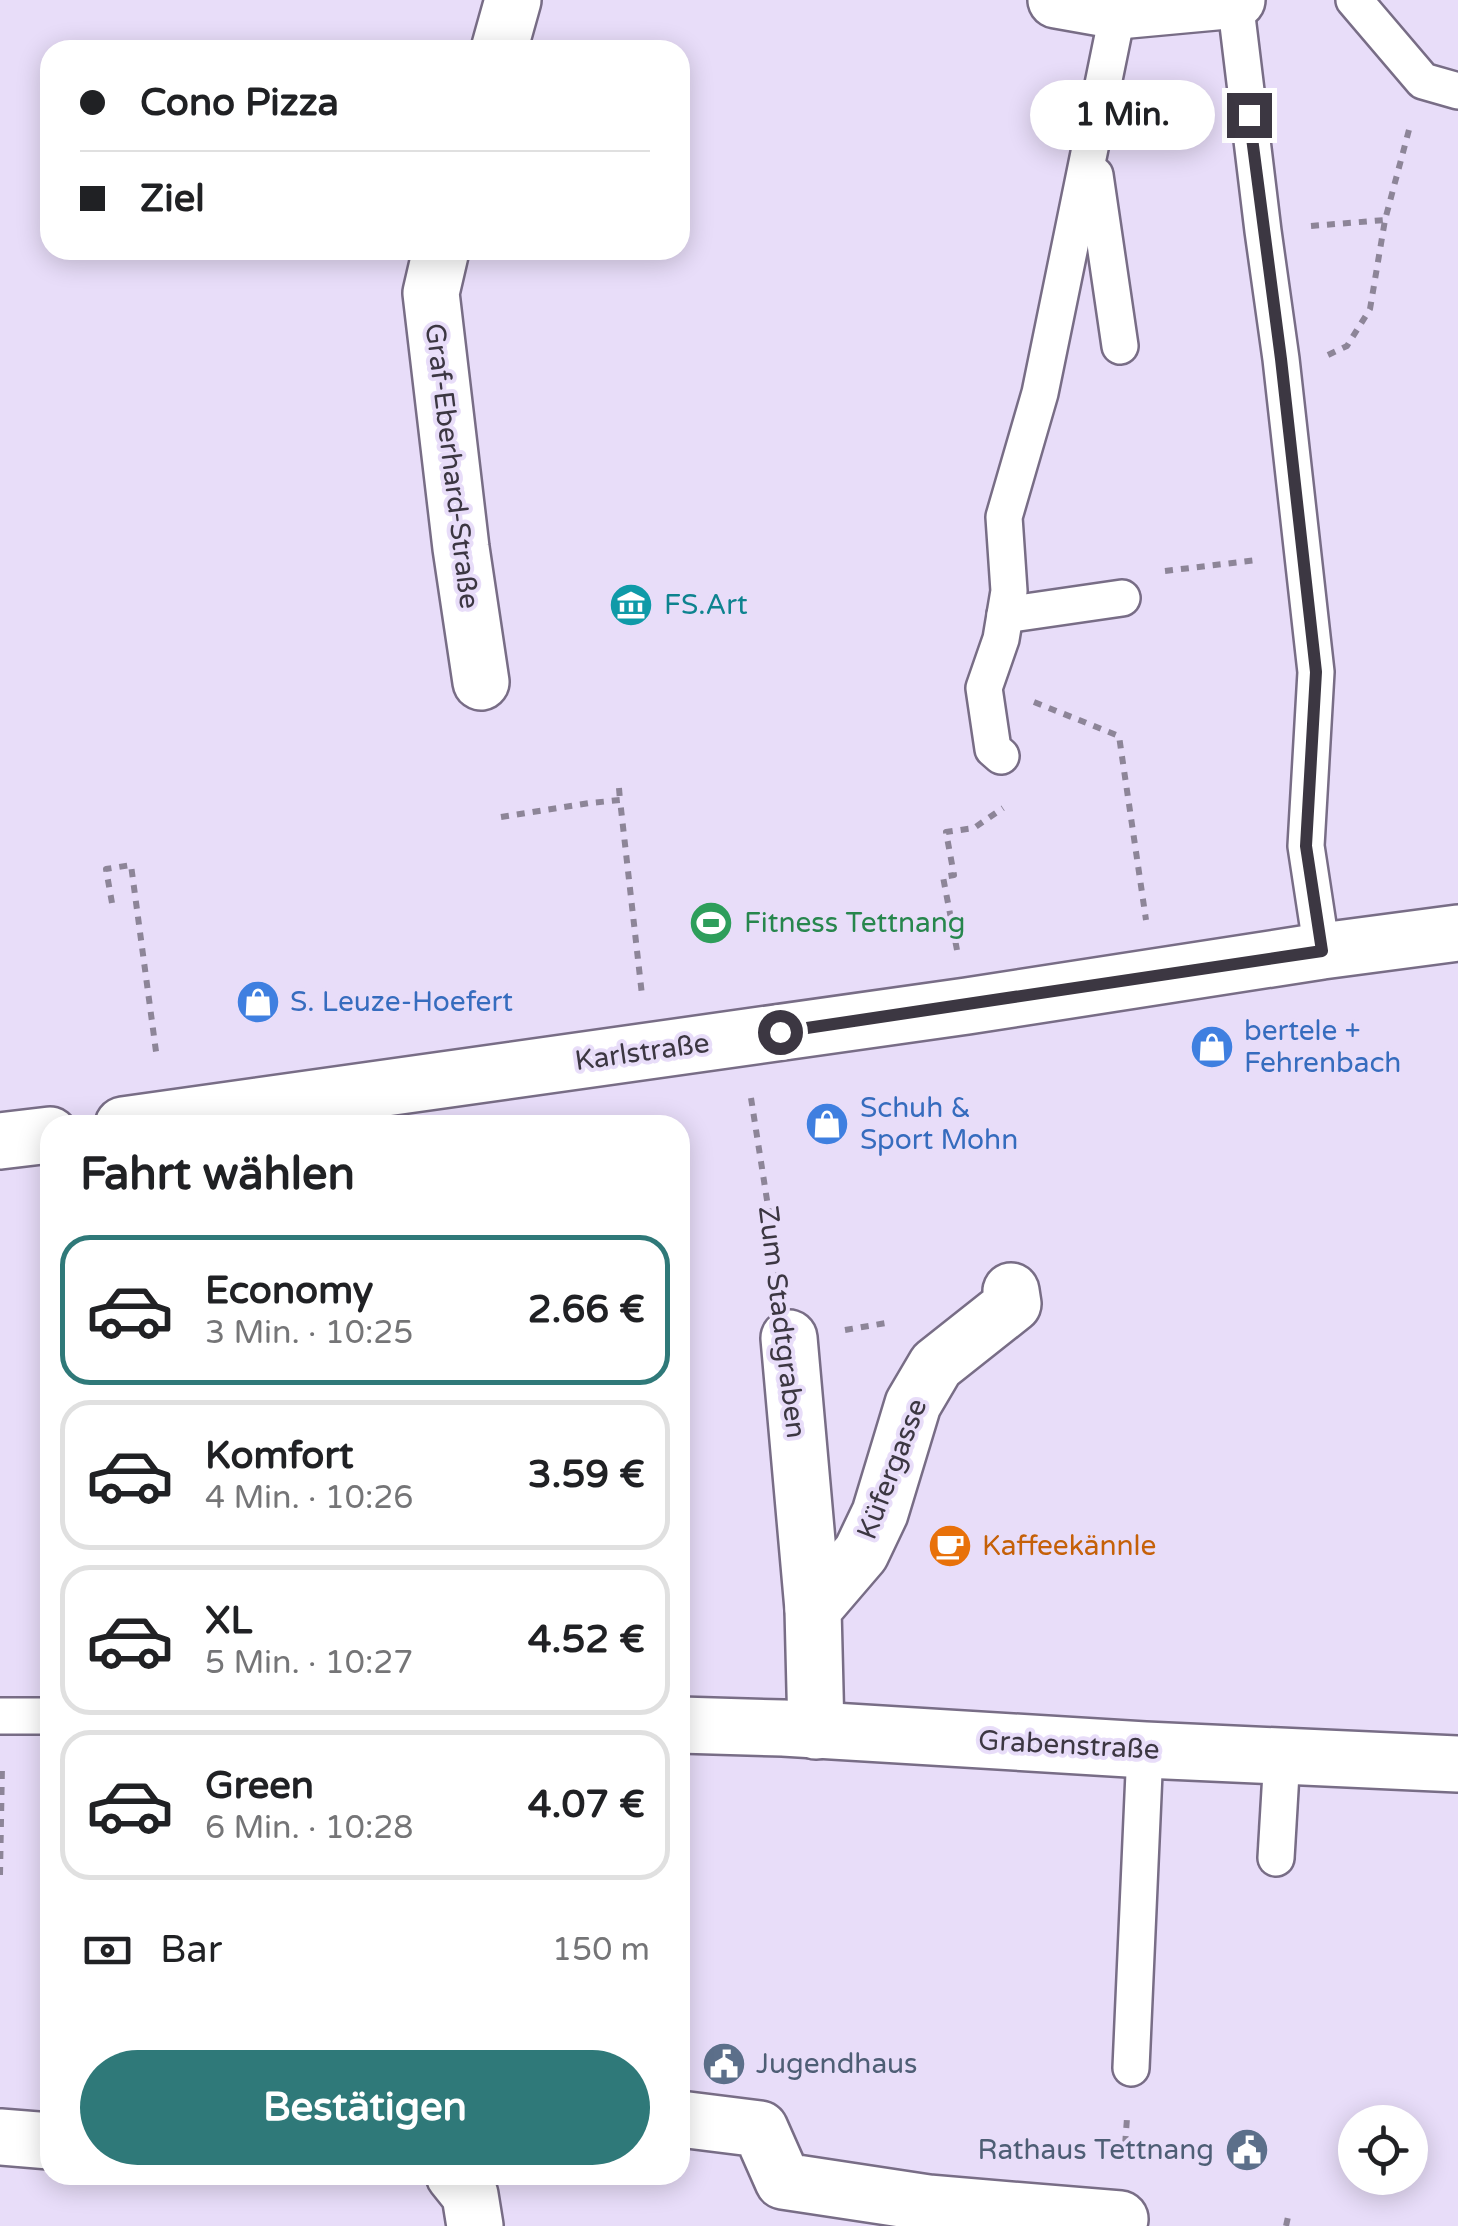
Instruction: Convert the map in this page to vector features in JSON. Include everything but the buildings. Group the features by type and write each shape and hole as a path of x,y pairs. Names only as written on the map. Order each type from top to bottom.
{"street":[{"path":"502,40 513,0"},
{"path":"1056,0 1118,12 1236,0"},
{"name":"Graf-Eberhard-Straße","path":"439,260 431,294 460,548 481,682"},
{"name":"Karlstraße","path":"247,1115 650,1050 1458,932"},
{"path":"0,1141 40,1135"},
{"name":"Küfergasse","path":"812,1609 861,1553 880,1513 913,1404 936,1364 1014,1304 1011,1291"},
{"name":"Zum Stadtgraben","path":"789,1338 812,1609"},
{"path":"812,1609 816,1730"},
{"name":"Grabenstraße","path":"690,1732 816,1730 1458,1764"},
{"path":"690,2120 760,2130 783,2181 928,2203 1120,2220"},
{"path":"0,2137 40,2139"},
{"path":"462,2185 470,2195 475,2226"}],"lane":[{"path":"1236,0 1316,672 1306,846 1322,951"},
{"path":"1354,0 1422,81 1458,91"},
{"path":"1001,756 993,749 984,688 1003,627 1008,591 1004,517 1040,393 1118,12"},
{"path":"1091,150 1120,346"},
{"path":"1003,627 1122,598"},
{"path":"1,1732 40,1719"},
{"path":"1131,2068 1145,1750"},
{"path":"1276,1858 1282,1756"}],"path":[{"path":"1283,377 1347,346 1370,309 1385,220 1422,81"},
{"path":"1263,230 1385,220"},
{"path":"1003,627 1009,692 1119,736 1154,976"},
{"path":"967,1006 943,876 954,875 946,832 974,828 1010,803 1001,756"},
{"path":"619,788 650,1050"},
{"path":"501,816 620,800"},
{"path":"112,903 106,868 131,865 144,1115"},
{"name":"Zum Stadtgraben","path":"743,1037 789,1338"},
{"path":"0,1875 1,1732"},
{"path":"1286,2226 1288,2216"}],"place":[{"name":"FS.Art","path":"631,605"},
{"name":"Fitness Tettnang","path":"711,923"},
{"name":"S. Leuze-Hoefert","path":"258,1002"},
{"name":"bertele + Fehrenbach","path":"1212,1047"},
{"name":"Schuh & Sport Mohn","path":"827,1124"},
{"name":"Kaffeekännle","path":"950,1546"},
{"name":"Jugendhaus","path":"724,2064"},
{"name":"Rathaus Tettnang","path":"1247,2150"}],"route":[{"path":"780,1032 1322,951 1306,846 1316,672 1249,115"}]}
